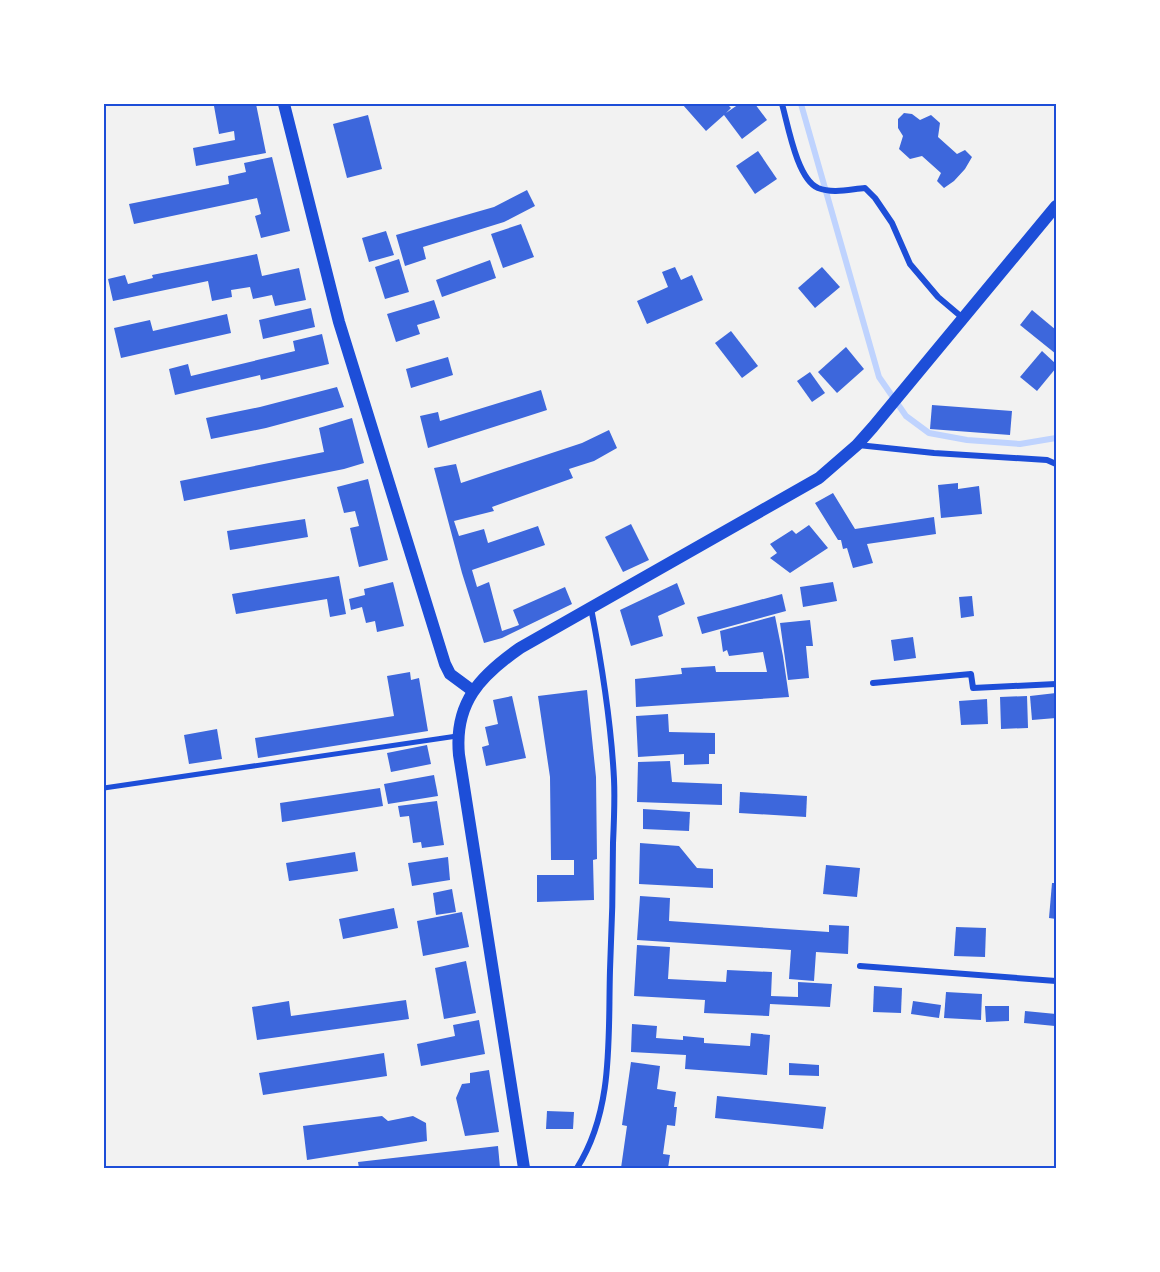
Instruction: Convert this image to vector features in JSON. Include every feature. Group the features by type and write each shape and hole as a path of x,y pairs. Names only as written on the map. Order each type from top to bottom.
{"main road":[{"path":"284,104 339,322 445,664 450,674 473,691"},
{"path":"524,1168 457,736 461,716 473,691 496,665 520,648 819,478 857,445 873,427 1056,206"}],"street":[{"path":"782,104 803,172 810,183 820,189 841,191 865,188 876,198 892,223 910,264 938,297 963,319"},
{"path":"857,445 934,453 1047,460 1056,464"},
{"path":"577,1168 588,1151 596,1130 607,1072 612,901 614,781 605,689 591,608"},
{"path":"873,682 971,674 973,688 1056,684"},
{"path":"104,788 457,736"},
{"path":"860,966 1056,981"}],"building":[{"path":"256,104 266,153 196,166 193,148 235,140 234,131 219,134 214,106"},
{"path":"684,104 727,104 731,108 726,113 739,104 755,104 767,120 742,139 724,115 706,131"},
{"path":"904,113 912,114 920,120 931,115 940,123 938,137 957,154 965,150 972,157 965,169 944,188 937,181 941,173 922,156 910,159 899,149 903,136 898,128 898,119"},
{"path":"368,115 382,169 347,178 333,124"},
{"path":"758,151 777,179 755,194 736,166"},
{"path":"272,157 290,231 261,238 255,216 261,214 257,198 134,224 129,204 229,184 228,176 246,172 244,163"},
{"path":"527,190 535,206 504,222 423,247 426,259 405,266 396,235 494,207"},
{"path":"521,224 534,257 503,268 491,234"},
{"path":"386,231 394,255 369,262 362,238"},
{"path":"257,254 262,276 299,268 306,300 275,306 272,295 253,299 250,287 231,290 232,297 212,301 208,281 113,301 108,279 125,275 128,284 153,278 152,275"},
{"path":"399,259 409,292 385,299 375,267"},
{"path":"490,260 496,278 442,297 436,280"},
{"path":"675,267 681,280 692,275 703,300 647,324 637,301 668,287 662,272"},
{"path":"822,267 840,287 815,308 798,288"},
{"path":"434,300 440,318 417,325 420,334 396,342 387,314"},
{"path":"311,308 315,327 263,339 259,320"},
{"path":"1032,310 1056,330 1056,354 1020,325"},
{"path":"227,314 231,333 121,358 114,328 150,320 153,331"},
{"path":"731,331 758,366 742,378 715,343"},
{"path":"322,334 329,364 261,380 260,375 175,395 169,369 188,364 191,376 295,351 293,341"},
{"path":"846,347 864,369 837,393 818,372"},
{"path":"1042,351 1056,364 1056,368 1037,391 1020,377"},
{"path":"448,357 453,375 411,388 406,369"},
{"path":"810,372 825,393 812,402 797,381"},
{"path":"337,387 344,407 266,428 211,439 206,418"},
{"path":"541,390 547,410 428,448 420,416 438,412 440,421"},
{"path":"932,405 1012,411 1010,435 930,429"},
{"path":"352,418 364,463 184,501 180,481 324,452 319,428"},
{"path":"609,430 617,448 594,461 569,469 573,478 492,507 494,511 454,521 459,536 484,529 488,543 538,526 545,545 472,570 477,587 489,582 502,631 519,625 513,610 565,587 572,604 502,638 484,643 462,573 434,468 456,464 461,483 582,443"},
{"path":"368,479 388,560 359,567 350,528 359,526 355,511 344,513 337,487"},
{"path":"958,483 958,489 979,486 982,514 941,518 938,485"},
{"path":"833,493 855,529 934,517 936,534 867,544 873,563 853,568 847,548 843,549 841,540 838,540 815,503"},
{"path":"305,519 308,537 230,550 227,531"},
{"path":"631,524 649,560 623,572 605,537"},
{"path":"809,525 828,548 790,573 770,558 777,553 770,544 792,530 796,534"},
{"path":"339,576 346,614 330,617 327,599 236,614 232,594"},
{"path":"393,582 404,626 377,632 375,621 366,623 362,607 351,610 349,599 365,595 364,589"},
{"path":"833,582 837,601 803,607 800,587"},
{"path":"677,583 685,604 658,616 663,636 631,646 620,610"},
{"path":"782,594 786,611 702,634 697,617"},
{"path":"972,596 974,616 961,618 959,597"},
{"path":"775,616 789,697 636,707 635,679 682,674 681,668 715,666 716,672 767,672 763,652 729,656 727,650 723,652 720,631"},
{"path":"810,620 813,646 806,646 809,678 788,680 780,623"},
{"path":"913,637 916,658 894,661 891,640"},
{"path":"410,672 411,680 419,678 428,731 258,758 255,738 394,716 387,676"},
{"path":"587,690 596,777 597,859 593,860 594,900 537,902 537,875 574,875 574,860 551,860 550,777 538,696"},
{"path":"1056,693 1056,718 1032,720 1030,696"},
{"path":"512,696 526,758 486,766 482,747 489,745 485,727 498,724 493,700"},
{"path":"1027,696 1028,728 1001,729 1000,697"},
{"path":"987,699 988,724 961,725 959,701"},
{"path":"668,714 669,732 715,733 715,754 709,754 709,764 684,765 684,754 638,757 636,716"},
{"path":"217,729 222,759 189,764 184,735"},
{"path":"427,745 431,764 391,772 387,753"},
{"path":"670,761 672,782 722,784 722,805 637,802 638,762"},
{"path":"434,775 438,796 388,804 384,784"},
{"path":"380,788 383,806 282,822 280,803"},
{"path":"740,792 807,796 806,817 739,813"},
{"path":"437,801 444,845 422,848 421,842 413,843 409,816 400,817 398,806"},
{"path":"643,809 690,812 689,831 643,829"},
{"path":"640,843 679,846 697,868 713,869 713,888 639,884"},
{"path":"355,852 358,871 289,881 286,863"},
{"path":"448,857 450,880 412,886 408,863"},
{"path":"826,865 860,868 857,897 823,894"},
{"path":"1052,883 1056,883 1056,919 1049,918"},
{"path":"452,889 456,912 436,915 433,893"},
{"path":"640,896 670,898 669,921 829,932 829,925 849,926 848,954 816,952 814,981 789,979 791,950 637,940"},
{"path":"394,908 398,928 343,939 339,919"},
{"path":"462,912 469,947 423,956 417,921"},
{"path":"956,927 986,928 985,957 954,956"},
{"path":"637,945 670,947 668,979 726,982 727,970 772,972 771,996 798,997 798,982 832,984 830,1007 770,1004 769,1016 704,1013 705,1000 634,996"},
{"path":"466,961 476,1013 444,1019 435,968"},
{"path":"874,986 902,988 901,1013 873,1012"},
{"path":"946,992 982,994 981,1020 944,1018"},
{"path":"406,1000 409,1019 257,1040 252,1007 289,1001 291,1016"},
{"path":"913,1001 941,1005 939,1018 911,1014"},
{"path":"985,1006 1009,1006 1009,1021 986,1022"},
{"path":"1025,1011 1056,1014 1055,1026 1024,1023"},
{"path":"479,1020 485,1054 421,1066 417,1044 455,1036 453,1025"},
{"path":"632,1024 657,1026 656,1038 683,1040 683,1036 704,1038 704,1043 750,1046 751,1033 770,1035 767,1075 685,1069 686,1055 631,1052"},
{"path":"384,1053 387,1076 263,1095 259,1073"},
{"path":"631,1062 660,1066 657,1089 676,1092 675,1126 667,1125 663,1154 670,1155 668,1168 621,1168 627,1126 622,1125"},
{"path":"789,1063 819,1065 819,1076 789,1075"},
{"path":"489,1070 499,1132 465,1136 456,1098 462,1084 470,1083 470,1073"},
{"path":"717,1096 826,1107 823,1129 715,1118"},
{"path":"547,1111 574,1112 573,1129 546,1129"},
{"path":"382,1116 388,1121 413,1116 426,1123 427,1141 307,1160 303,1126"},
{"path":"498,1146 500,1168 359,1168 358,1162"}],"waterway":[{"path":"801,104 879,377 906,416 929,433 967,440 1020,444 1056,438"}]}
